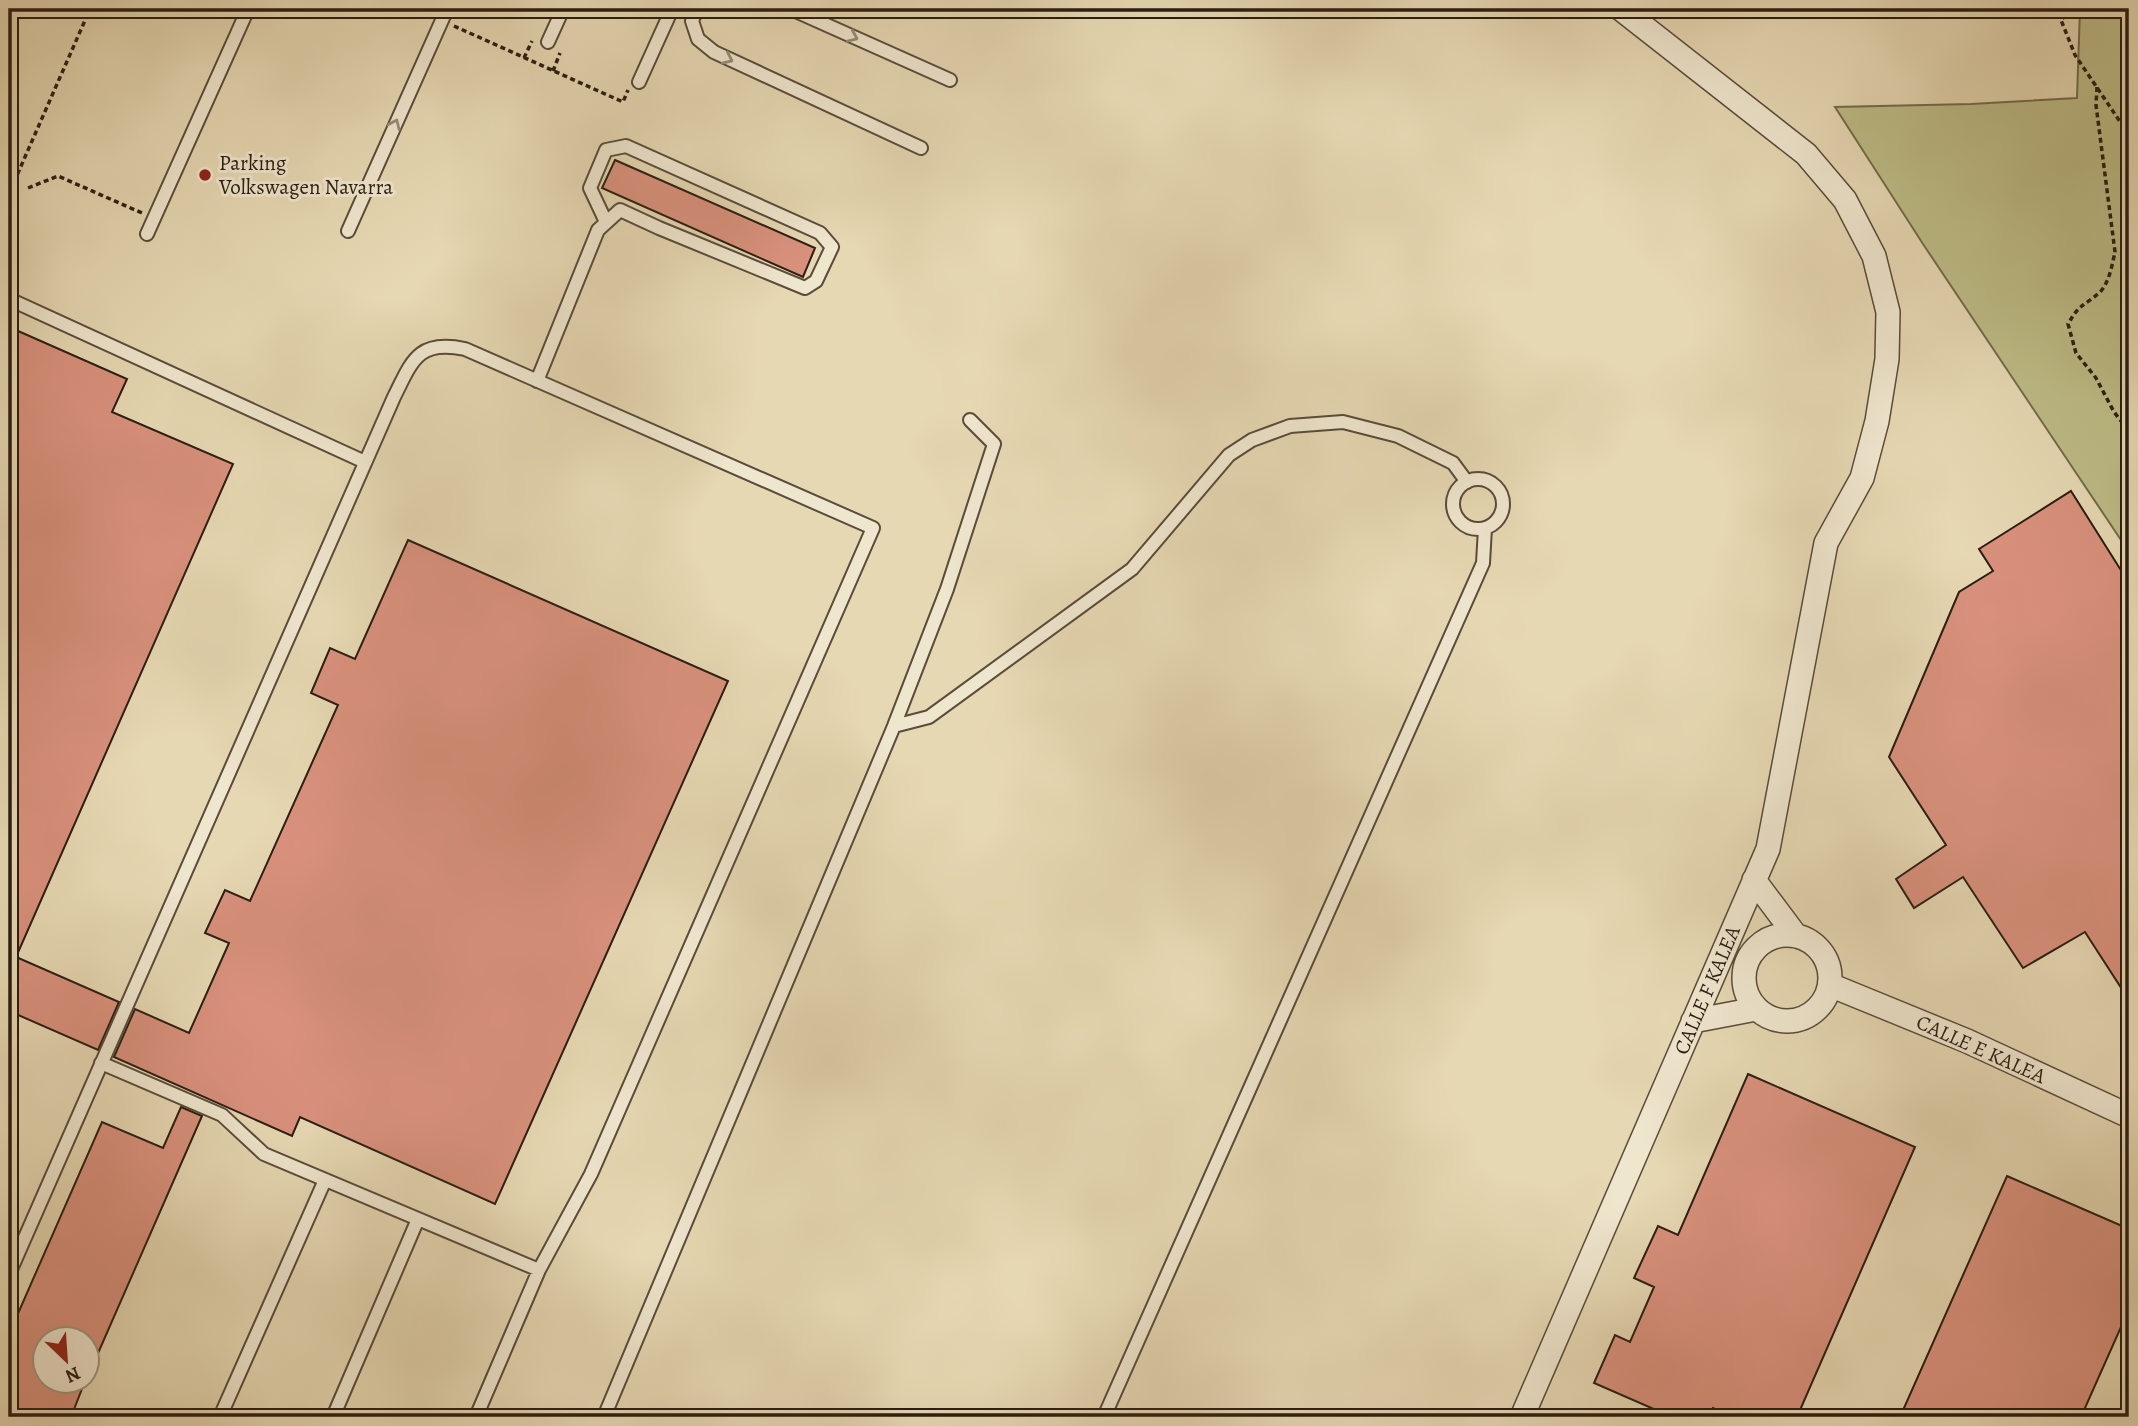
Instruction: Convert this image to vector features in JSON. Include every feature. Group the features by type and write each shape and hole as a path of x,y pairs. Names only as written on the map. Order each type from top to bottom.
{"street":[{"name":"CALLE F KALEA","path":"1522,1417 1768,849 1826,543 1862,478 1877,421 1887,359 1888,312 1874,256 1845,201 1806,154 1621,9"},
{"path":"1754,880 1796,936"},
{"path":"1783,935 1796,936 1819,948 1830,971 1830,985 1821,1006 1811,1014 1801,1019 1777,1021 1756,1009 1749,999 1744,976 1752,954 1770,939 1783,935"},
{"name":"CALLE E KALEA","path":"1830,985 1967,1041 2129,1116"},
{"path":"1693,1021 1756,1009"}],"lane":[{"path":"147,234 248,9"},
{"path":"548,42 563,9"},
{"path":"636,81 672,9"},
{"path":"697,9 692,21 698,39 714,52 921,148"},
{"path":"791,9 950,80"},
{"path":"348,231 444,15"},
{"path":"537,381 598,230 620,210 804,288 816,281 832,247 820,233 626,146 606,150 590,188 606,222"},
{"path":"9,299 365,462"},
{"path":"9,1274 412,360 429,349 444,345 465,349 873,528 591,1174 539,1270 475,1417"},
{"path":"604,1417 894,726 947,589 994,444 970,420"},
{"path":"894,726 929,717 1132,569 1229,455 1252,440 1290,426 1343,422 1398,436 1453,463 1467,482"},
{"path":"1484,480 1498,489 1502,498 1501,515 1496,522 1485,528 1472,529 1464,526 1454,511 1455,494 1467,482 1484,480"},
{"path":"1104,1417 1483,563 1485,528"},
{"path":"101,1063 222,1115 264,1154 539,1270"},
{"path":"220,1417 325,1180"},
{"path":"333,1417 418,1219"}],"path":[{"path":"14,182 90,9"},
{"path":"2072,9 2061,20 2075,55 2129,135"},
{"path":"444,15 623,102 636,81"},
{"path":"2096,87 2115,252 2101,292 2078,307 2068,324 2076,353 2096,378 2114,412 2129,431"}],"shaded area":[{"path":"2080,9 2129,9 2129,552 1835,107 2077,98"}],"building":[{"path":"615,160 815,248 803,277 602,188"},
{"path":"9,327 127,379 112,412 233,464 16,957 119,1002 98,1050 9,1011"},
{"path":"2071,491 2129,583 2129,1000 2085,932 2023,968 1963,877 1914,908 1896,879 1946,845 1889,757 1959,592 1993,571 1979,549"},
{"path":"408,540 728,681 495,1204 300,1117 292,1136 114,1057 135,1009 189,1033 229,943 205,933 225,890 250,901 338,705 311,693 330,648 355,659"},
{"path":"1748,1074 1915,1147 1797,1417 1735,1417 1713,1408 1709,1417 1672,1417 1594,1383 1615,1335 1630,1342 1654,1287 1634,1278 1658,1226 1678,1235"},
{"path":"181,1107 202,1116 102,1344 102,1324 32,1324 32,1394 80,1394 71,1417 9,1417 9,1334 102,1122 163,1148"},
{"path":"2007,1176 2129,1229 2129,1309 2081,1417 1900,1417"}],"place":[{"name":"Parking Volkswagen Navarra","path":"205,175"}]}
